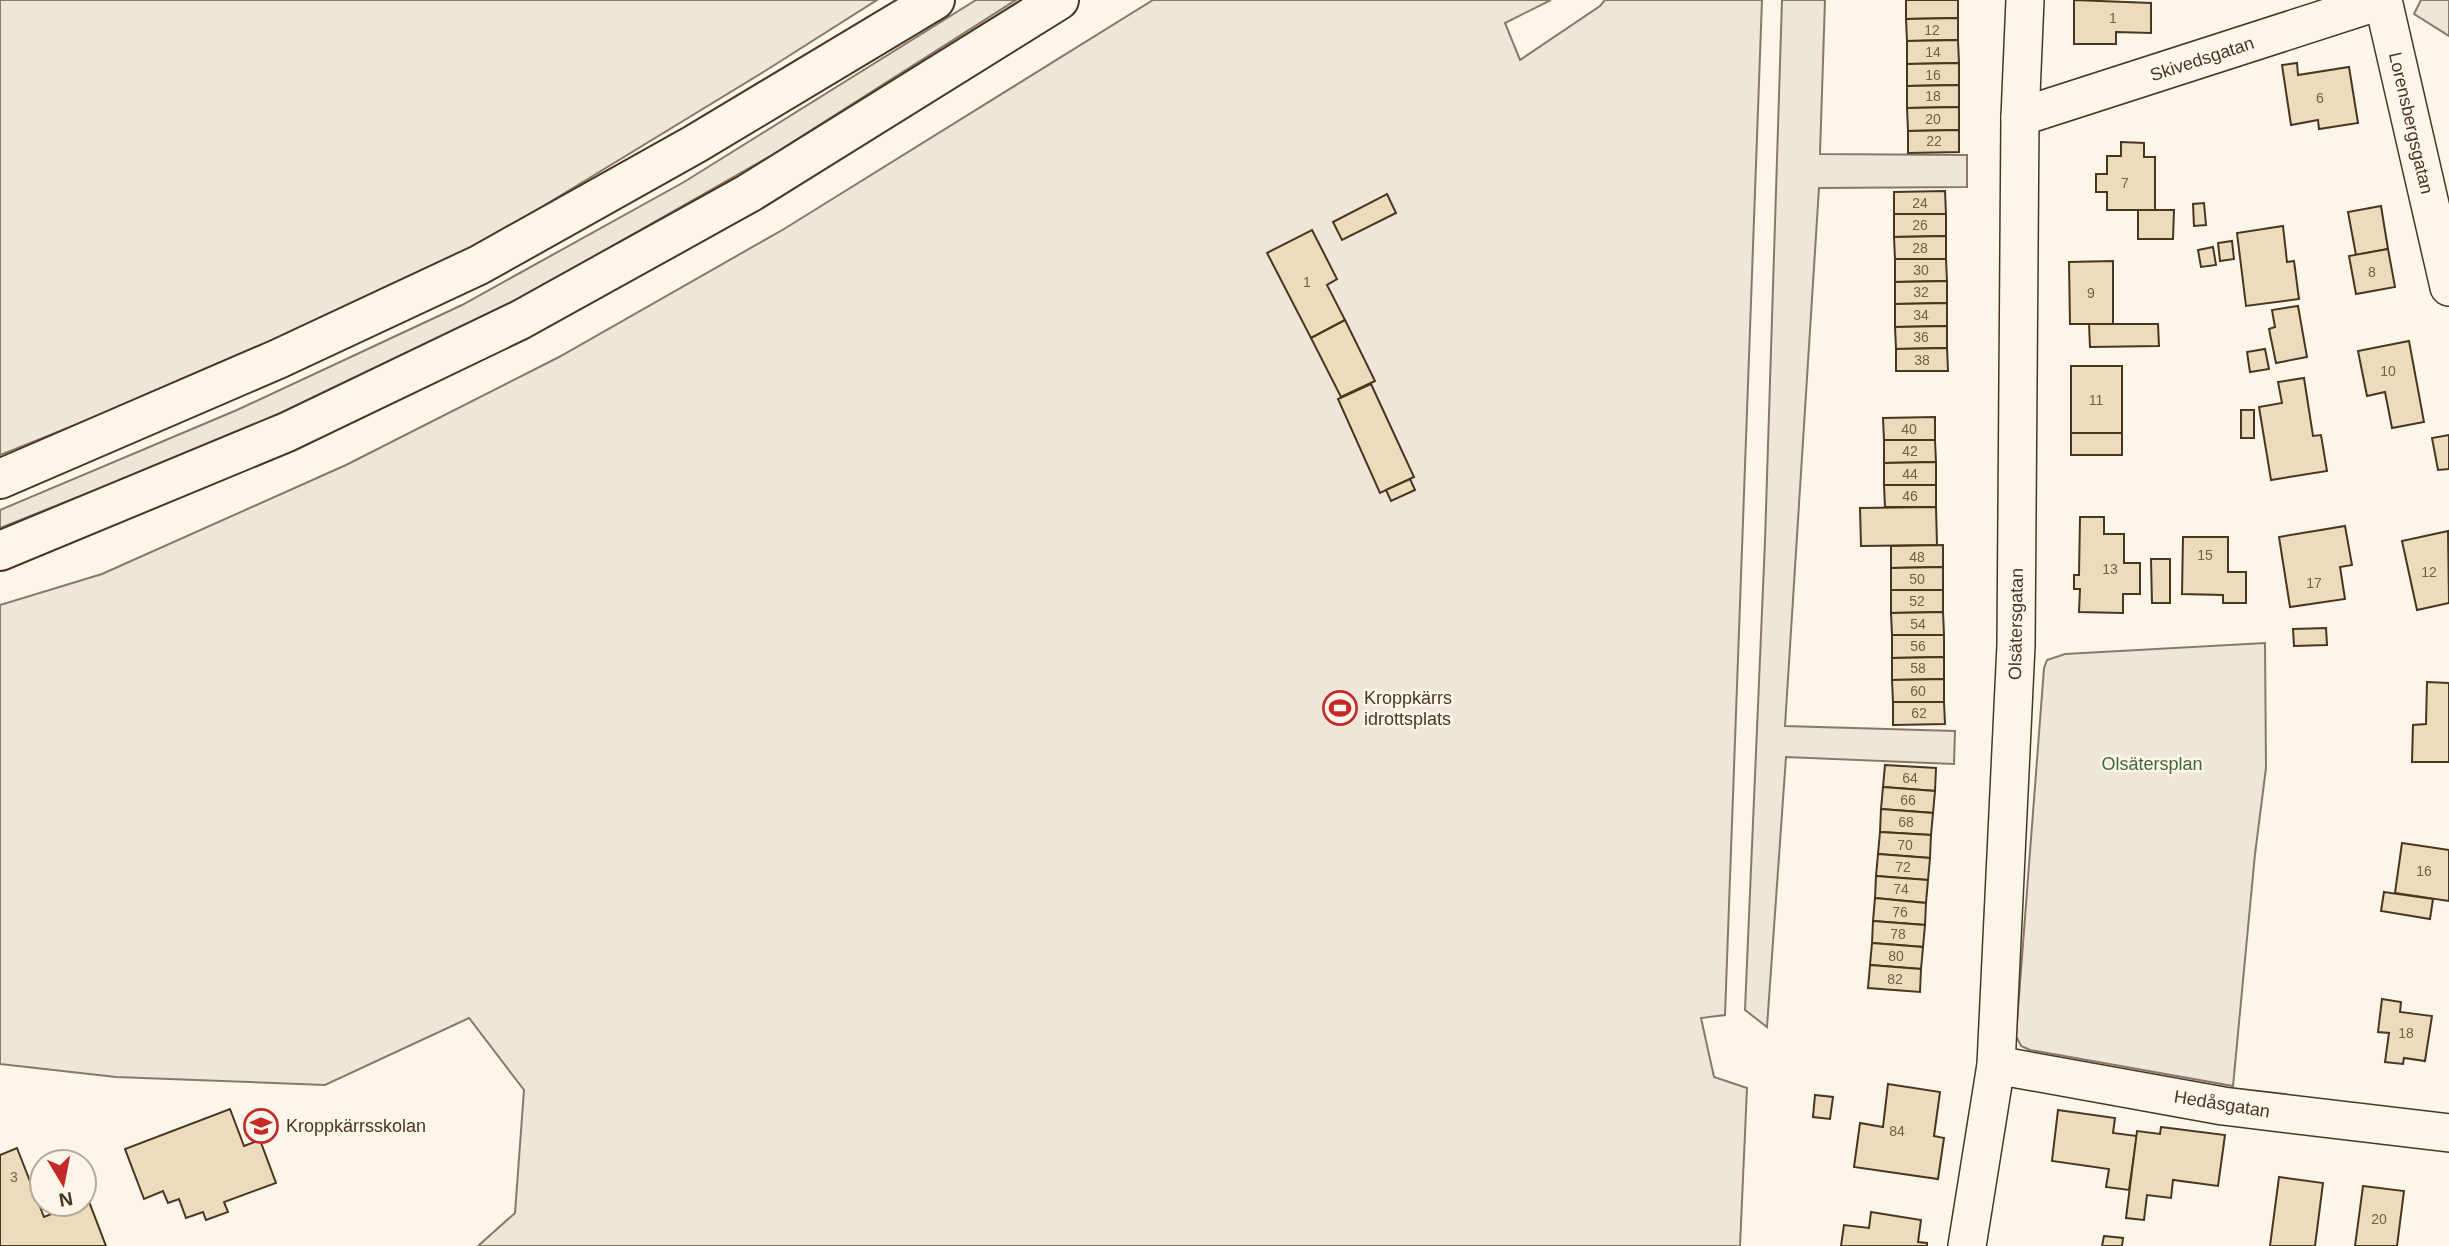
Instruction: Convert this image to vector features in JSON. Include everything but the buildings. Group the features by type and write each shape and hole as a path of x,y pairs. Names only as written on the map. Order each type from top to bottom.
{"highway":[{"path":"0,479 278,359 479,264 695,144 935,0"},
{"path":"0,551 287,432 520,320 749,193 1059,0"}],"street":[{"name":"Olsätersgatan","path":"1968,1246 1996,1065 2017,645 2020,117 2025,0"},
{"name":"Skivedsgatan","path":"2020,117 2383,0"},
{"name":"Lorensbergsgatan","path":"2383,0 2449,287"},
{"name":"Hedåsgatan","path":"1996,1065 2223,1105 2449,1133"}],"green space":[{"path":"0,0 877,0 486,241 202,374 0,455"},
{"path":"976,0 1016,0 772,155 523,297 297,410 0,528 0,510 237,410 462,305 684,182"},
{"path":"1153,0 1551,0 1505,23 1520,60 1605,0 1762,0 1725,1015 1701,1018 1714,1077 1747,1088 1740,1246 478,1246 515,1213 524,1090 469,1018 325,1085 116,1077 0,1064 0,605 102,574 346,465 559,357 784,229"},
{"path":"1782,0 1825,0 1820,154 1967,155 1967,187 1819,188 1785,726 1955,731 1954,764 1786,757 1767,1027 1745,1010 1765,541"},
{"path":"2421,0 2449,0 2449,36 2414,14"},
{"name":"Olsätersplan","path":"2265,643 2266,768 2233,1086 2030,1050 2021,1046 2016,1036 2044,668 2047,660 2065,654"}],"place":[{"name":"Kroppkärrs idrottsplats","path":"1340,708"},
{"name":"Kroppkärrsskolan","path":"261,1126"}]}
